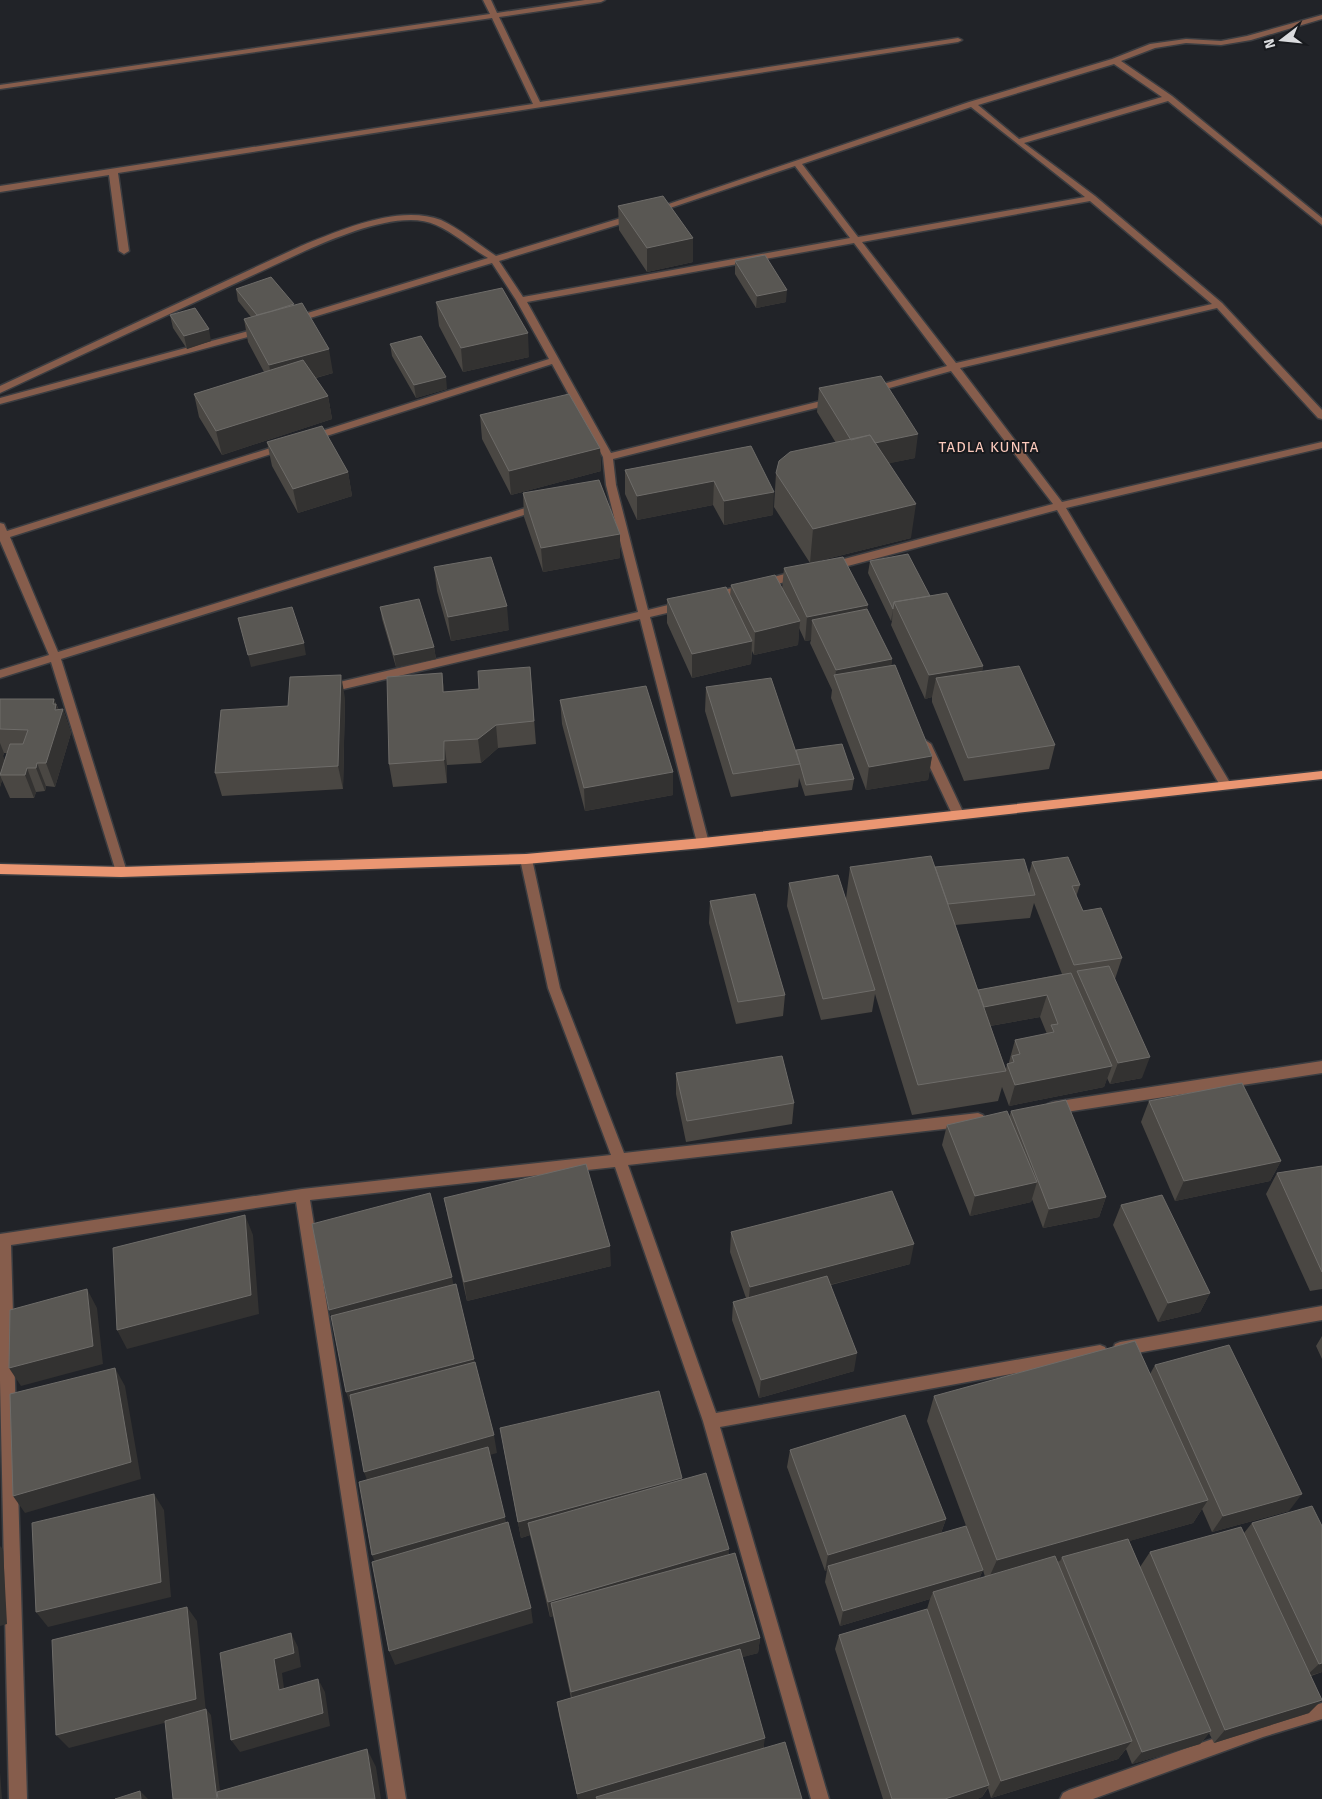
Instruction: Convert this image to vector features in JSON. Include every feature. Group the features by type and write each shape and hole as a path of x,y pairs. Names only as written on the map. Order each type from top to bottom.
{"main road":[{"path":"0,869 121,872 526,859 703,843 1226,784 1322,775"}],"street":[{"path":"487,0 538,106"},
{"path":"0,87 601,0"},
{"path":"284,323 493,258 581,234 972,104 1115,61 1153,46 1186,41 1221,43 1248,38 1322,17"},
{"path":"0,189 958,40"},
{"path":"1115,61 1169,98 1320,217"},
{"path":"1018,142 1169,98"},
{"path":"972,104 1018,142 1092,198 1219,305 1322,416"},
{"path":"797,163 1060,506 1226,784"},
{"path":"113,172 124,251"},
{"path":"521,300 1092,198"},
{"path":"0,390 304,248 355,227 409,217 425,218 440,223 493,258 521,300 608,457 606,486 644,615 703,843"},
{"path":"859,394 953,367 1219,305"},
{"path":"0,401 228,341 275,326"},
{"path":"121,872 55,657 2,533 555,360"},
{"path":"608,457 840,399"},
{"path":"331,688 644,615 816,570 841,569 1060,506 1322,445"},
{"path":"0,674 554,502"},
{"path":"920,734 958,814"},
{"path":"526,859 554,988 619,1159 711,1421 820,1799"},
{"path":"1036,1110 1322,1067"},
{"path":"18,1799 2,1240 302,1194 987,1118"},
{"path":"302,1194 397,1799"},
{"path":"711,1421 1322,1313"},
{"path":"1069,1799 1263,1729 1322,1711"}],"building":[{"path":"663,196 693,238 647,248 618,206"},
{"path":"765,255 787,290 757,296 735,261"},
{"path":"271,277 294,304 257,315 236,289"},
{"path":"502,288 528,333 461,348 436,302"},
{"path":"302,303 329,349 269,365 244,319"},
{"path":"195,308 209,329 184,336 170,315"},
{"path":"421,336 446,377 414,385 390,344"},
{"path":"303,360 328,396 216,431 194,394"},
{"path":"881,376 918,434 875,443 870,435 851,440 819,388"},
{"path":"569,394 600,448 509,471 480,415"},
{"path":"322,426 348,472 293,489 267,442"},
{"path":"870,435 916,504 813,529 776,473 779,461 790,452"},
{"path":"751,446 774,492 724,501 714,481 637,496 625,470"},
{"path":"599,480 620,534 541,548 523,493"},
{"path":"908,554 930,596 894,602 893,609 870,561"},
{"path":"491,557 507,606 448,617 434,567"},
{"path":"843,557 868,605 807,617 784,568"},
{"path":"775,575 800,621 755,632 731,585"},
{"path":"726,587 752,641 692,654 667,599"},
{"path":"947,593 983,666 929,675 894,602"},
{"path":"419,599 434,647 394,655 380,607"},
{"path":"292,607 304,643 248,655 238,618"},
{"path":"867,609 892,659 836,670 812,620"},
{"path":"895,665 932,756 869,767 834,675"},
{"path":"1019,666 1055,745 968,758 936,678"},
{"path":"530,667 534,721 496,725 478,739 444,741 444,760 389,764 387,677 442,673 443,692 479,689 478,671"},
{"path":"341,675 338,766 215,773 221,710 288,706 290,677"},
{"path":"771,678 800,764 733,774 706,687"},
{"path":"646,686 673,772 584,788 560,700"},
{"path":"0,699 54,699 53,704 56,704 55,710 63,709 46,763 37,763 36,768 27,768 25,775 0,775 10,744 23,744 28,730 0,729"},
{"path":"842,744 854,779 806,785 796,750"},
{"path":"931,856 1006,1071 918,1085 850,867"},
{"path":"1068,857 1080,885 1072,886 1083,911 1101,908 1122,958 1074,965 1032,862"},
{"path":"1024,859 1035,895 948,904 935,867"},
{"path":"838,875 875,990 823,999 789,883"},
{"path":"755,894 785,995 738,1002 710,901"},
{"path":"1109,966 1150,1057 1118,1063 1077,971"},
{"path":"1071,973 1112,1066 1015,1085 1007,1064 1014,1062 1012,1056 1020,1054 1015,1040 1054,1032 1051,1025 1058,1024 1047,995 984,1007 978,990"},
{"path":"782,1056 794,1103 687,1121 676,1073"},
{"path":"1242,1083 1281,1161 1184,1181 1149,1101"},
{"path":"1066,1100 1106,1197 1049,1209 1011,1111"},
{"path":"1007,1111 1037,1182 975,1196 947,1125"},
{"path":"586,1164 610,1246 464,1282 444,1198"},
{"path":"1322,1166 1322,1272 1277,1173"},
{"path":"892,1191 914,1244 750,1287 731,1232"},
{"path":"430,1193 452,1277 329,1310 312,1224"},
{"path":"1162,1195 1210,1293 1168,1303 1121,1205"},
{"path":"245,1215 251,1295 117,1330 113,1248"},
{"path":"827,1276 857,1353 761,1380 733,1302"},
{"path":"456,1284 474,1359 346,1392 331,1316"},
{"path":"87,1289 93,1346 9,1368 10,1310"},
{"path":"1135,1341 1208,1500 997,1560 934,1396"},
{"path":"1229,1345 1302,1494 1223,1516 1155,1365"},
{"path":"475,1362 494,1435 364,1472 350,1395"},
{"path":"115,1368 131,1462 13,1496 10,1394"},
{"path":"659,1391 682,1478 518,1522 500,1428"},
{"path":"905,1415 946,1519 828,1555 790,1450"},
{"path":"488,1447 505,1517 372,1555 359,1482"},
{"path":"706,1473 729,1549 548,1602 528,1523"},
{"path":"154,1494 161,1582 36,1612 32,1523"},
{"path":"1312,1506 1322,1526 1322,1663 1319,1664 1252,1523"},
{"path":"508,1522 531,1608 389,1651 372,1562"},
{"path":"966,1526 983,1570 843,1611 828,1566"},
{"path":"1241,1527 1322,1700 1225,1730 1150,1552"},
{"path":"1128,1539 1211,1731 1142,1752 1062,1557"},
{"path":"735,1553 760,1638 571,1692 551,1603"},
{"path":"1055,1556 1132,1741 1001,1781 933,1592"},
{"path":"187,1607 196,1699 56,1735 52,1640"},
{"path":"927,1609 989,1785 945,1799 892,1799 839,1635"},
{"path":"291,1633 294,1653 274,1659 279,1690 318,1679 323,1713 231,1740 220,1653"},
{"path":"740,1649 765,1738 577,1794 557,1702"},
{"path":"206,1709 217,1799 173,1799 165,1721"},
{"path":"785,1742 802,1799 597,1799 596,1797"},
{"path":"367,1749 375,1799 218,1799 217,1792"},
{"path":"140,1791 141,1799 115,1799"}],"district":[{"name":"TADLA KUNTA","path":"989,447"}]}
